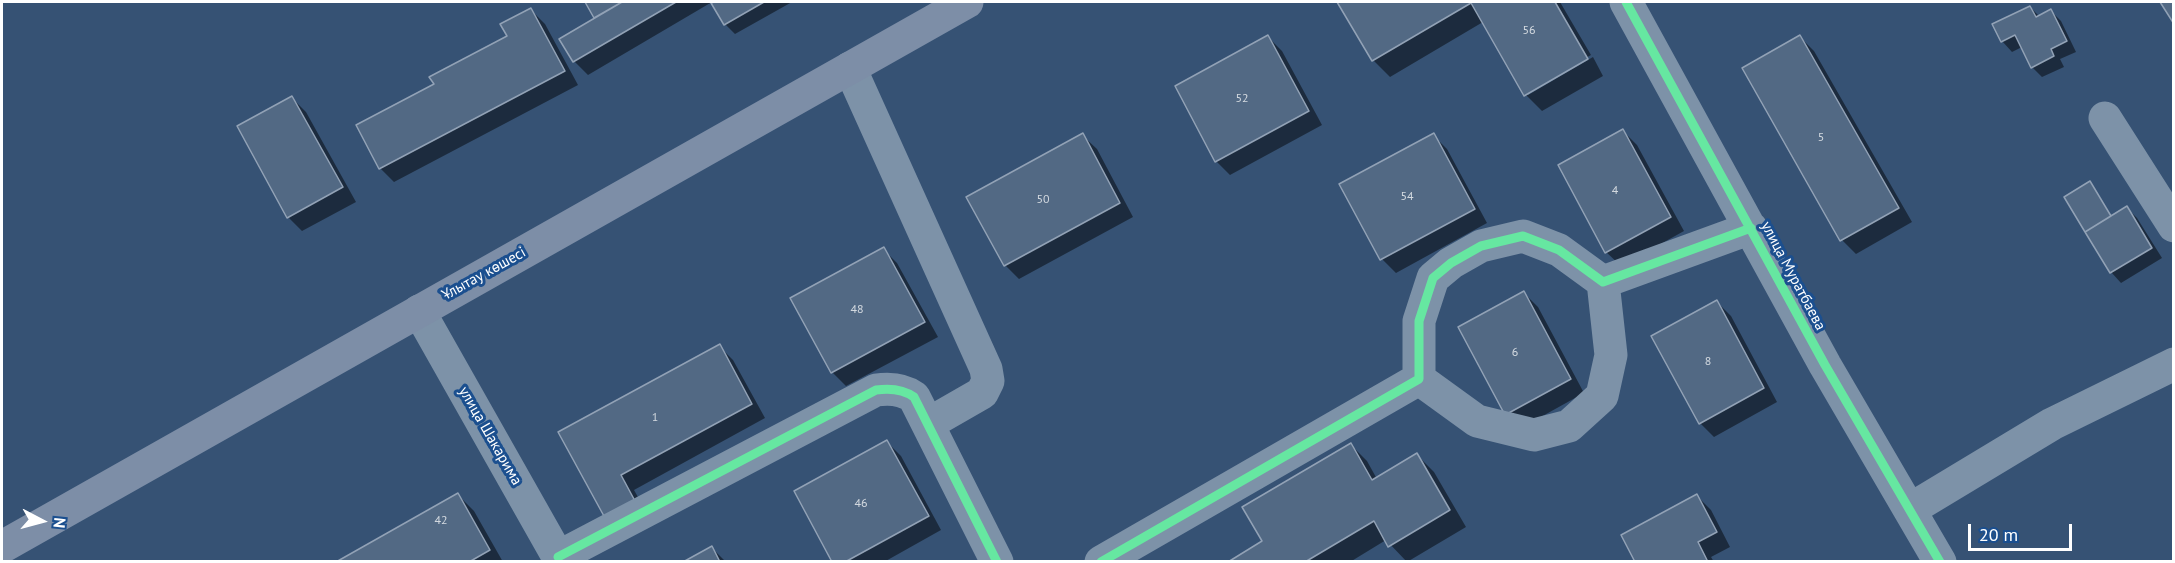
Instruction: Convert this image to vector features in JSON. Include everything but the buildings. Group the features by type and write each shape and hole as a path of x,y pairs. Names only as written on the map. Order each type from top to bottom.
{"main road":[{"name":"Ұлытау көшесі","path":"2,547 968,2"}],"street":[{"name":"улица Муратбаева","path":"1626,2 1825,365 1940,561"},
{"path":"850,68 986,369 988,381 982,393 928,424"},
{"path":"2105,118 2174,226"},
{"path":"1603,282 1751,228"},
{"path":"1523,236 1560,250 1603,282 1611,355 1602,396 1569,426 1534,435 1477,421 1419,379 1419,321 1433,278 1451,263 1481,246 1523,236"},
{"name":"улица Шакарима","path":"419,311 560,559"},
{"path":"1911,509 2052,424 2174,364"},
{"path":"1101,561 1419,379"},
{"path":"560,559 876,390 888,388 906,391 914,397 997,561"}],"cycle path":[{"path":"1626,2 1825,365 1940,562"},
{"path":"1101,562 1419,379 1419,321 1433,278 1451,263 1481,246 1523,236 1559,250 1603,282 1751,228"},
{"path":"558,557 876,390 886,389 901,391 914,397 997,562"}]}
